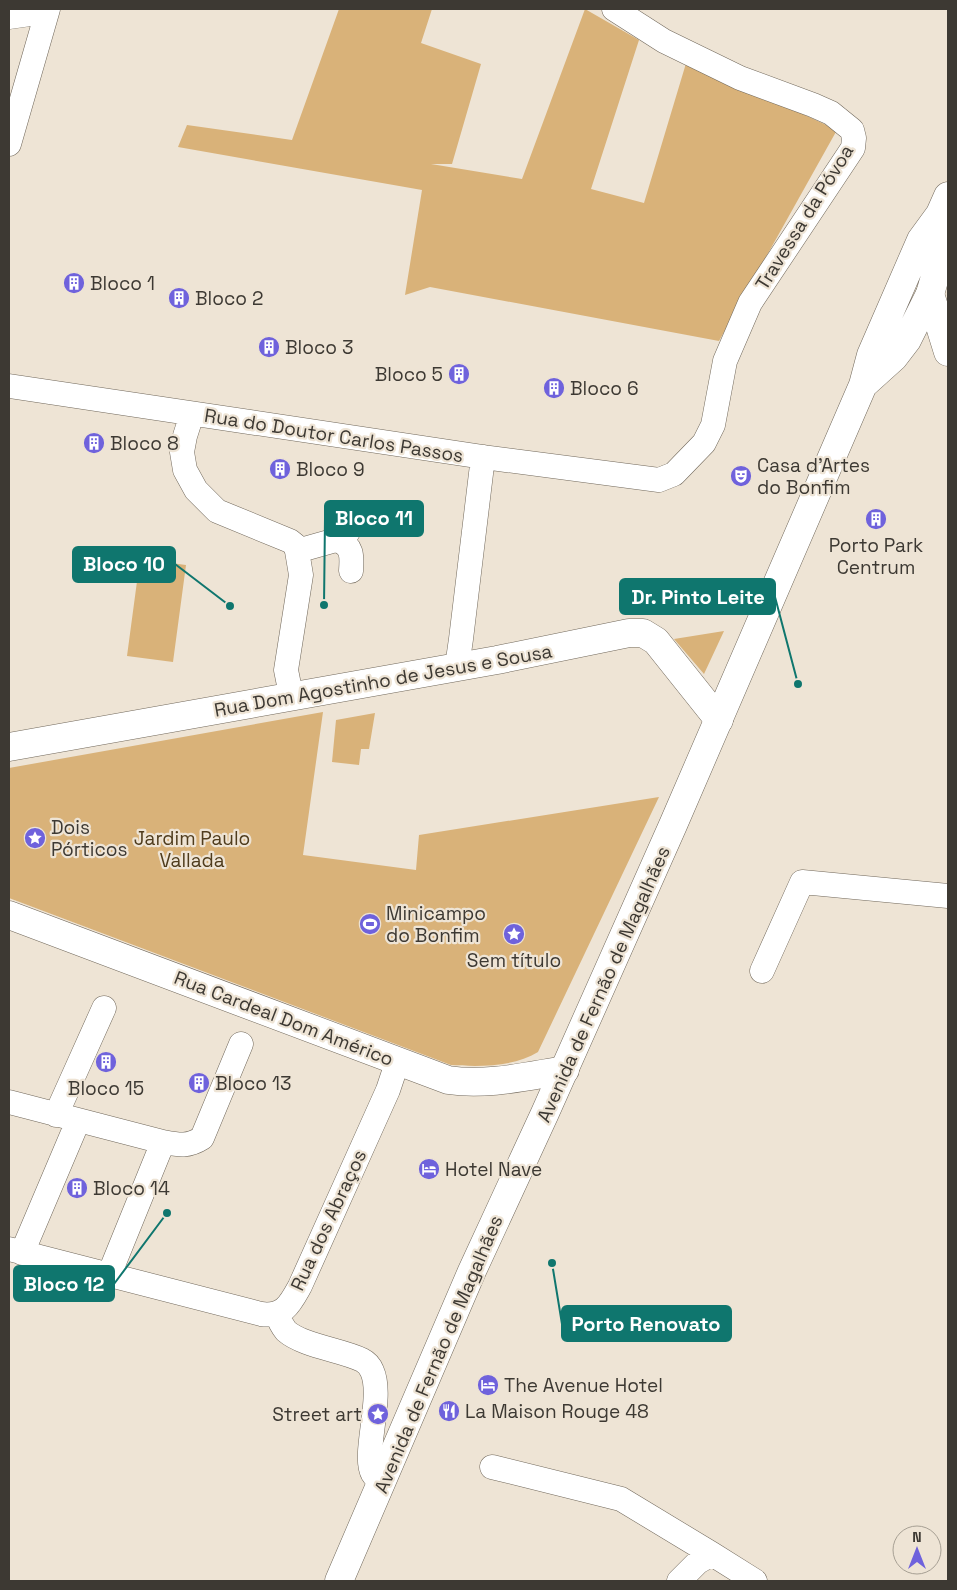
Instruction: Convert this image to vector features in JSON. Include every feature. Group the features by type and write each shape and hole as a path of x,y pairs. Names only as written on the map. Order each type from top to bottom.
{"main road":[{"name":"Avenida de Fernão de Magalhães","path":"863,385 894,357 907,340 938,280 944,246 944,205"},
{"name":"Avenida de Fernão de Magalhães","path":"339,1581 472,1271 565,1070 719,720 863,385 871,354 921,240 944,205"},
{"path":"938,280 948,352"},
{"name":"Rua Dom Agostinho de Jesus e Sousa","path":"9,747 456,667 629,633 643,633 656,641 719,720"},
{"name":"Rua Cardeal Dom Américo","path":"9,915 448,1080 459,1082 502,1080 565,1070"}],"street":[{"path":"9,17 30,14 40,9"},
{"path":"9,144 48,9"},
{"name":"Travessa da Póvoa","path":"614,9 664,41 740,78 813,105 831,114 852,130 854,138 853,148 750,302 722,372 713,425 704,443 674,474 659,480"},
{"name":"Rua do Doutor Carlos Passos","path":"9,386 483,458 659,480"},
{"path":"192,414 182,452 185,470 196,490 217,510 290,541 298,551 301,575 286,670 289,685 294,696"},
{"path":"456,667 483,458"},
{"path":"298,551 343,538 348,532 350,518"},
{"path":"337,540 345,543 350,549 352,559 351,571"},
{"path":"762,971 802,882 948,896"},
{"path":"104,1008 67,1118 15,1251 261,1314 277,1314 286,1331 295,1336 362,1360 368,1364 373,1373 375,1393 370,1461 372,1473 383,1480"},
{"path":"9,1102 185,1146 193,1144 202,1138 242,1044"},
{"name":"Rua dos Abraços","path":"277,1314 284,1310 300,1286 388,1090 398,1060"},
{"path":"109,1275 163,1142"},
{"path":"492,1467 621,1499 755,1581"},
{"path":"678,1581 698,1562 712,1554"}],"green space":[{"path":"339,9 432,9 421,43 481,64 452,164 431,164 522,179 585,9 639,40 591,189 644,203 687,60 837,130 719,341 430,287 405,295 422,190 178,147 187,125 292,140"},
{"path":"140,559 186,565 173,662 127,656"},
{"path":"724,631 704,674 674,639"},
{"name":"Jardim Paulo Vallada","path":"323,712 303,855 416,870 419,835 659,797 538,1052 518,1061 496,1065 451,1065 9,898 9,768"},
{"path":"375,713 369,749 361,749 359,765 332,762 336,720"}],"place":[{"name":"Bloco 1","path":"74,283"},
{"name":"Bloco 2","path":"179,298"},
{"name":"Bloco 3","path":"269,347"},
{"name":"Bloco 5","path":"459,374"},
{"name":"Bloco 6","path":"554,388"},
{"name":"Bloco 8","path":"94,443"},
{"name":"Bloco 9","path":"280,469"},
{"name":"Casa d'Artes do Bonfim","path":"741,476"},
{"name":"Porto Park Centrum","path":"876,519"},
{"name":"Bloco 11","path":"324,605"},
{"name":"Bloco 10","path":"230,606"},
{"name":"Dr. Pinto Leite","path":"798,684"},
{"name":"Dois Pórticos","path":"35,838"},
{"name":"Minicampo do Bonfim","path":"370,924"},
{"name":"Sem título","path":"514,934"},
{"name":"Bloco 15","path":"106,1062"},
{"name":"Bloco 13","path":"199,1083"},
{"name":"Hotel Nave","path":"429,1169"},
{"name":"Bloco 14","path":"77,1188"},
{"name":"Bloco 12","path":"167,1213"},
{"name":"Porto Renovato","path":"552,1263"},
{"name":"The Avenue Hotel","path":"488,1385"},
{"name":"La Maison Rouge 48","path":"449,1411"},
{"name":"Street art","path":"378,1414"}]}
